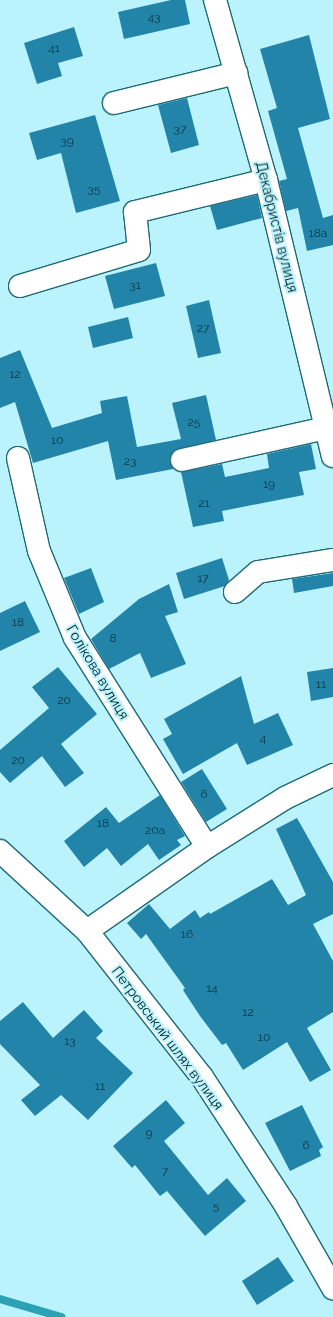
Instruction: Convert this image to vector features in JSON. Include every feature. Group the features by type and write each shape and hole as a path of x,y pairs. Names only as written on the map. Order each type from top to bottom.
{"street":[{"name":"Декабристів вулиця","path":"215,0 266,180 333,456"},
{"path":"114,103 236,73"},
{"path":"20,286 139,250 135,212 266,180"},
{"path":"182,460 326,428"},
{"name":"Голікова вулиця","path":"18,458 39,551 75,638 207,847"},
{"path":"235,592 258,572 333,560"},
{"path":"87,931 207,847 285,798 333,775"},
{"name":"Петровський шлях вулиця","path":"0,851 87,931 202,1077 286,1206 333,1288"}],"building":[{"path":"171,0 185,0 190,24 124,39 118,12"},
{"path":"74,27 83,56 58,63 62,76 37,84 24,43"},
{"path":"309,35 330,119 298,128 323,218 333,215 333,245 307,251 298,208 286,211 279,181 287,179 268,111 277,108 260,49"},
{"path":"187,98 199,145 171,153 158,105"},
{"path":"95,115 120,201 76,213 61,153 37,160 29,133"},
{"path":"257,195 262,218 217,230 210,206"},
{"path":"156,263 165,296 114,309 105,276"},
{"path":"209,300 221,353 198,358 186,306"},
{"path":"128,317 133,338 93,348 88,327"},
{"path":"20,350 52,428 102,413 100,401 127,396 137,447 181,439 172,403 206,395 216,440 174,451 170,462 173,469 116,480 108,441 33,463 15,402 0,408 0,358"},
{"path":"311,444 316,469 299,472 304,495 222,511 224,521 193,527 181,472 222,464 225,477 269,468 267,454"},
{"path":"222,558 229,580 225,586 184,599 176,573"},
{"path":"91,568 104,602 79,614 64,578"},
{"path":"333,573 333,586 294,593 292,579"},
{"path":"169,584 178,612 165,616 186,664 151,678 140,653 109,669 91,639 139,599"},
{"path":"25,601 40,632 0,651 0,613"},
{"path":"58,667 97,714 61,744 84,773 65,787 42,756 10,783 0,772 0,750 49,708 32,687"},
{"path":"333,668 333,697 311,701 307,672"},
{"path":"241,676 254,724 278,713 293,745 247,765 237,743 183,774 163,739 172,734 164,719"},
{"path":"202,769 227,809 206,822 181,782"},
{"path":"160,795 185,836 177,840 181,845 159,860 148,844 121,866 107,848 84,867 64,841 106,807 119,823"},
{"path":"297,818 333,882 333,914 313,924 333,961 333,1012 307,1028 331,1070 310,1082 287,1042 243,1070 226,1043 222,1045 200,1016 183,990 185,988 146,934 141,939 127,923 149,904 170,929 195,910 200,918 209,912 210,914 272,879 288,905 306,895 276,829"},
{"path":"23,1002 53,1038 84,1010 103,1031 96,1038 133,1073 88,1120 61,1095 35,1116 21,1100 40,1085 0,1044 0,1021"},
{"path":"166,1100 185,1123 164,1141 208,1195 227,1178 246,1201 205,1236 167,1191 160,1196 135,1165 132,1168 113,1146"},
{"path":"302,1105 323,1147 319,1150 321,1156 290,1171 265,1123"},
{"path":"278,1257 294,1281 257,1305 242,1281"}],"waterway":[{"path":"0,1299 61,1317"}]}
